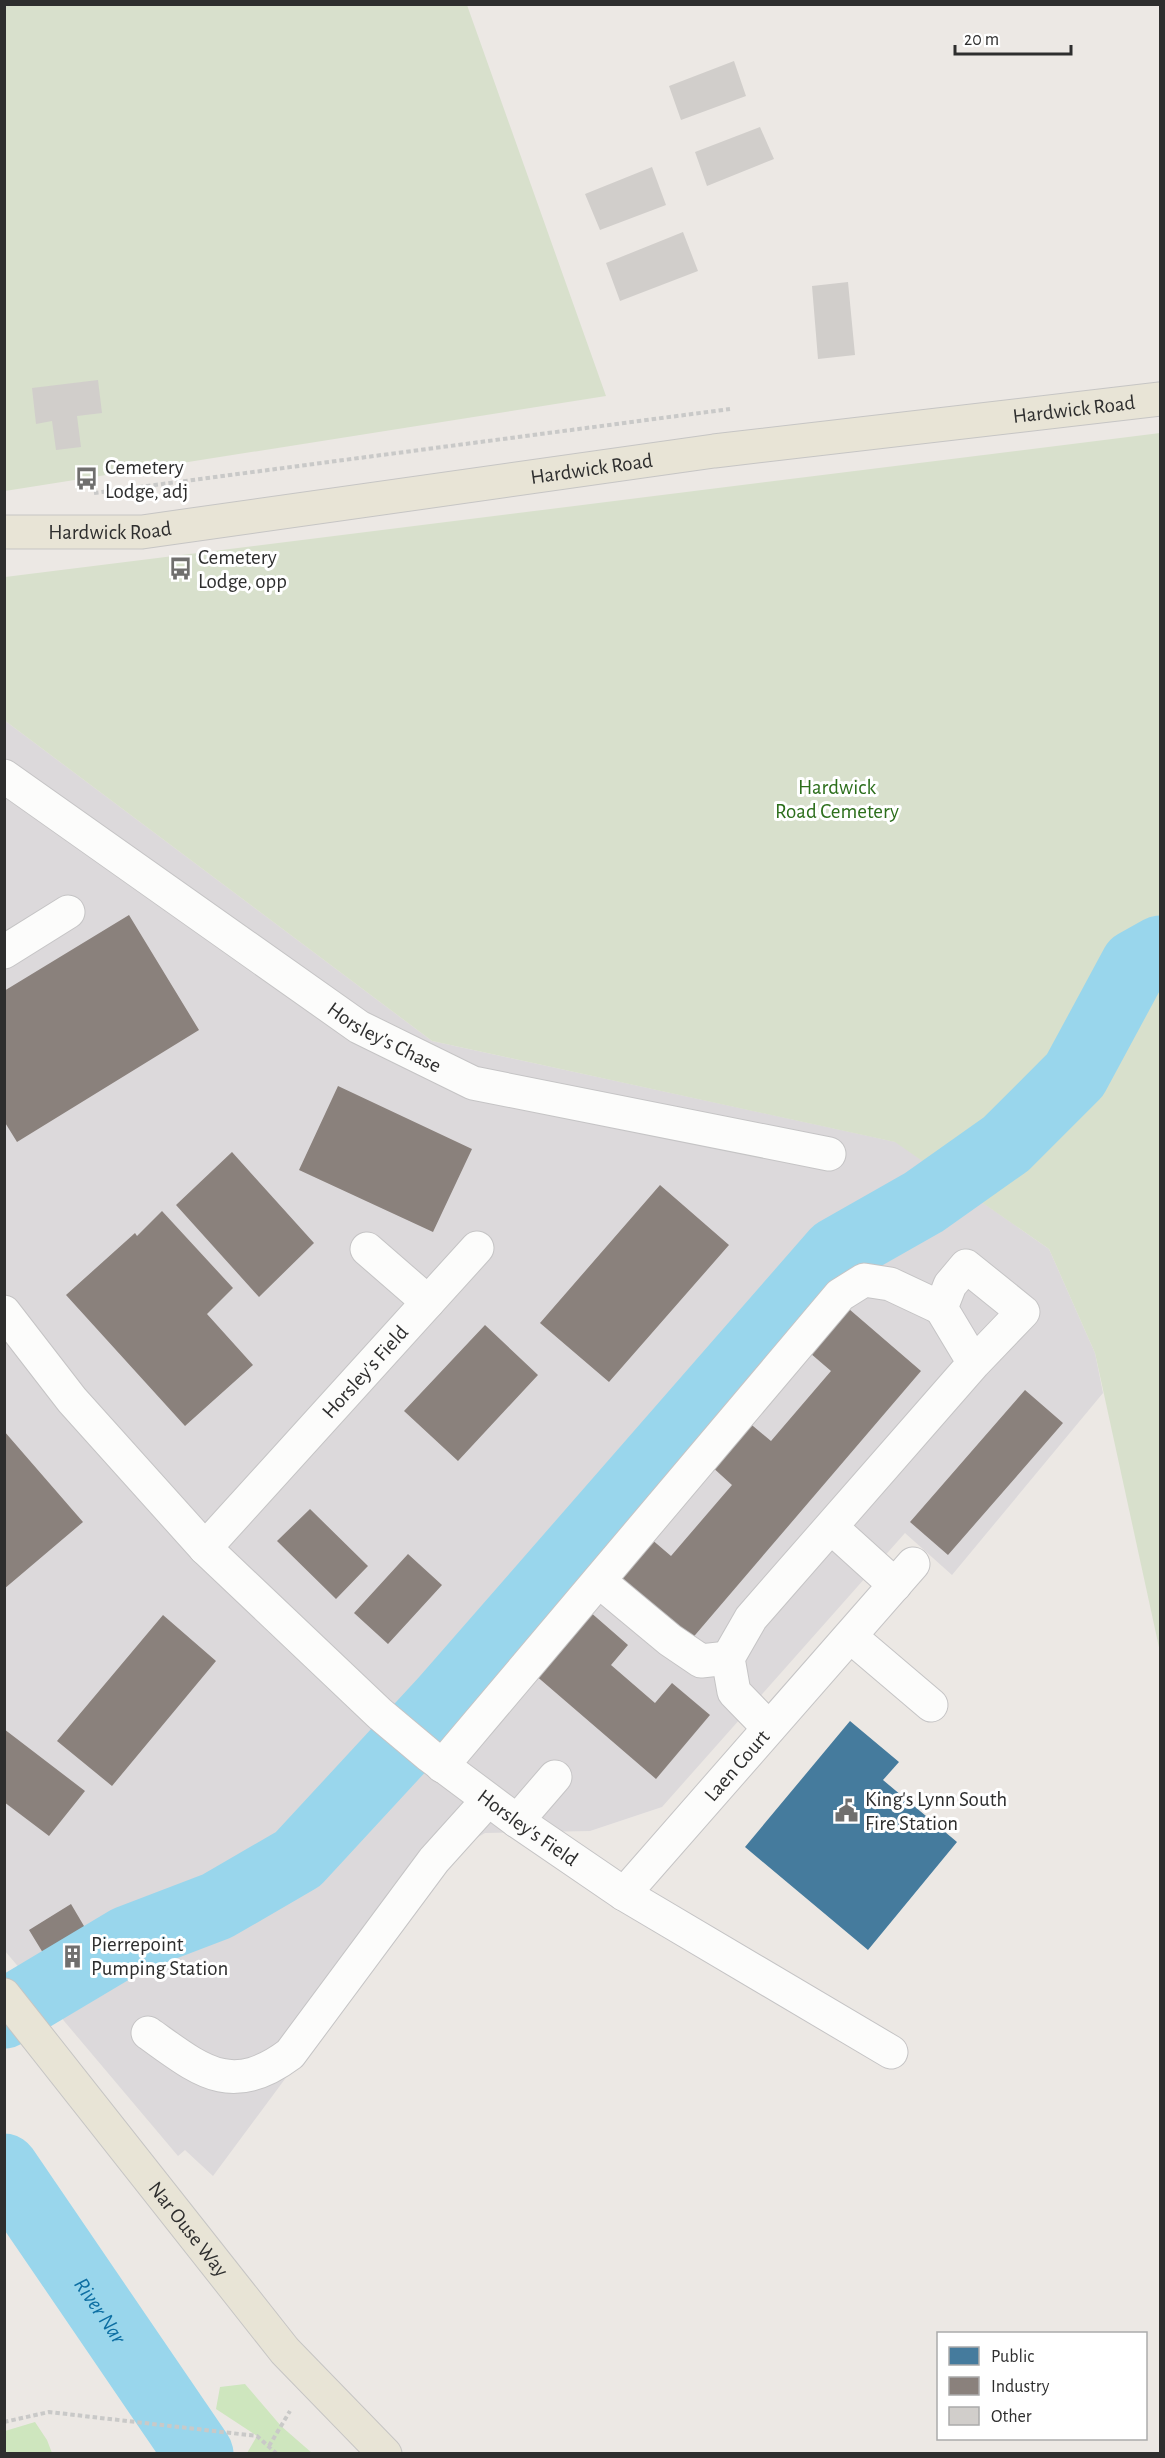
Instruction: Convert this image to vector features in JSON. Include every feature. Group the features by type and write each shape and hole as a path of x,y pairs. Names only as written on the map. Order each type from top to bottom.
{"main road":[{"name":"Hardwick Road","path":"11,533 142,532 714,451 1161,399"},
{"name":"Nar Ouse Way","path":"14,2007 285,2351 385,2454"}],"street":[{"name":"Horsley's Chase","path":"4,776 358,1026 473,1083 829,1155"},
{"path":"4,952 68,912"},
{"name":"Horsley's Field","path":"205,1548 477,1248"},
{"path":"367,1249 428,1302"},
{"path":"769,1728 734,1692 728,1658 751,1618 974,1363 1023,1312 966,1266 950,1285 942,1308"},
{"path":"436,1761 599,1581 840,1295 864,1280 890,1284 942,1308 974,1363"},
{"name":"Horsley's Field","path":"4,1312 72,1400 205,1548 380,1714 436,1761 517,1821 624,1894 891,2052"},
{"name":"Laen Court","path":"624,1894 904,1574 832,1528"},
{"path":"599,1581 670,1640 701,1661 728,1658"},
{"path":"851,1637 931,1705"},
{"path":"517,1821 555,1778"},
{"path":"148,2032 207,2072 226,2078 245,2076 270,2069 290,2054 434,1860 488,1800"}],"path":[{"path":"269,2446 290,2411"},
{"path":"4,2422 49,2412 257,2436 278,2454"}],"shaded area":[{"path":"4,720 432,1041 896,1142 1049,1249 1095,1353 1103,1393 952,1575 905,1533 662,1807 590,1831 485,1833 454,1851 213,2176 185,2150 178,2156 5,1951"}],"green space":[{"path":"5,5 467,5 606,396 5,491"},
{"name":"Hardwick Road Cemetery","path":"1160,433 1160,1652 1095,1353 1049,1249 895,1142 432,1041 4,720 5,577"},
{"path":"245,2384 281,2426 312,2453 247,2453 257,2436 216,2409 220,2387"},
{"path":"35,2422 47,2440 52,2453 5,2453 5,2431"}],"building: Public":[{"name":"King's Lynn South Fire Station","path":"850,1721 899,1762 883,1780 957,1842 868,1950 745,1847"}],"building: Industry":[{"path":"129,915 199,1030 17,1142 4,1121 4,991"},
{"path":"338,1086 472,1149 433,1232 299,1170"},
{"path":"232,1152 314,1243 259,1297 176,1205"},
{"path":"660,1185 729,1245 609,1382 540,1323"},
{"path":"162,1211 233,1288 207,1314 253,1365 185,1426 66,1295 135,1233 137,1236"},
{"path":"849,1309 921,1371 690,1641 616,1577 650,1538 671,1556 732,1485 710,1465 747,1421 771,1441 831,1371 810,1353"},
{"path":"485,1325 538,1375 458,1461 404,1411"},
{"path":"1025,1390 1063,1423 948,1555 910,1522"},
{"path":"4,1431 83,1522 4,1589"},
{"path":"310,1509 368,1566 336,1599 277,1541"},
{"path":"408,1554 442,1585 388,1644 354,1613"},
{"path":"589,1611 628,1645 611,1665 655,1703 672,1683 710,1715 656,1779 534,1674"},
{"path":"163,1615 216,1661 112,1786 57,1741"},
{"path":"4,1729 85,1791 49,1836 4,1802"},
{"name":"Pierrepoint Pumping Station","path":"71,1904 117,1982 76,2007 29,1930"}],"building: Other":[{"path":"734,61 746,96 681,120 669,86"},
{"path":"760,127 774,159 707,186 695,152"},
{"path":"652,167 666,205 600,230 585,194"},
{"path":"683,232 698,271 620,301 606,263"},
{"path":"848,282 855,355 818,359 812,286"},
{"path":"98,380 102,413 77,416 81,447 56,450 52,421 36,424 32,388"}],"waterway":[{"path":"4,2014 128,1940 217,1906 298,1859 444,1701 836,1252 924,1202 1006,1144 1075,1075 1135,964 1160,950"},
{"name":"River Nar","path":"4,2168 199,2454"}],"place":[{"name":"Cemetery Lodge, adj","path":"87,479"},
{"name":"Cemetery Lodge, opp","path":"180,569"},
{"name":"King's Lynn South Fire Station","path":"847,1811"},
{"name":"Pierrepoint Pumping Station","path":"73,1956"}]}
